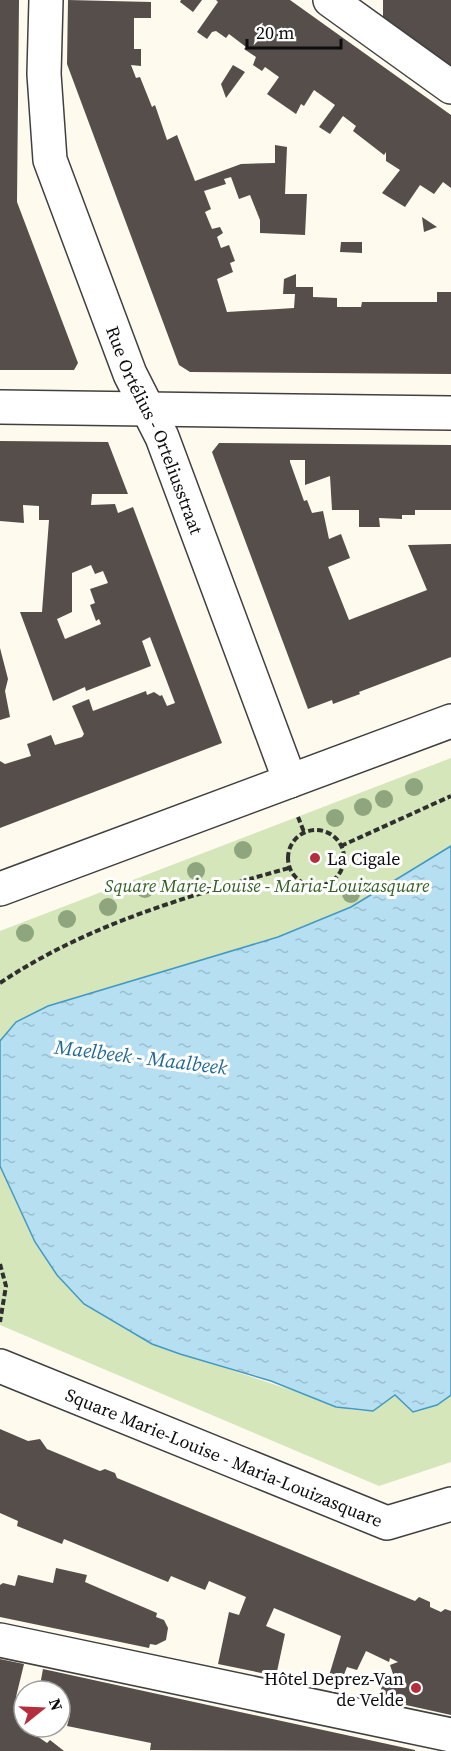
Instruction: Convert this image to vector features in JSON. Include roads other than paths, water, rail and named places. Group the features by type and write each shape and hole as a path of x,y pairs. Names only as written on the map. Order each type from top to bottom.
{"street":[{"name":"Rue Ortélius - Orteliusstraat","path":"46,0 44,74 50,160 130,374 162,436 290,781"},
{"path":"330,0 451,87"},
{"path":"0,407 451,413"},
{"path":"0,889 451,721"},
{"name":"Square Marie-Louise - Maria-Louizasquare","path":"0,1366 387,1523 446,1511"},
{"path":"0,1640 451,1735"}],"water":[{"name":"Maelbeek - Maalbeek","path":"451,846 451,1395 437,1405 413,1412 395,1395 373,1411 336,1407 271,1381 152,1344 84,1304 57,1275 35,1242 0,1166 0,1041 16,1022 48,1006 278,937 351,907"}],"place":[{"name":"La Cigale","path":"315,858"},
{"name":"Hôtel Deprez-Van de Velde","path":"416,1688"}]}
